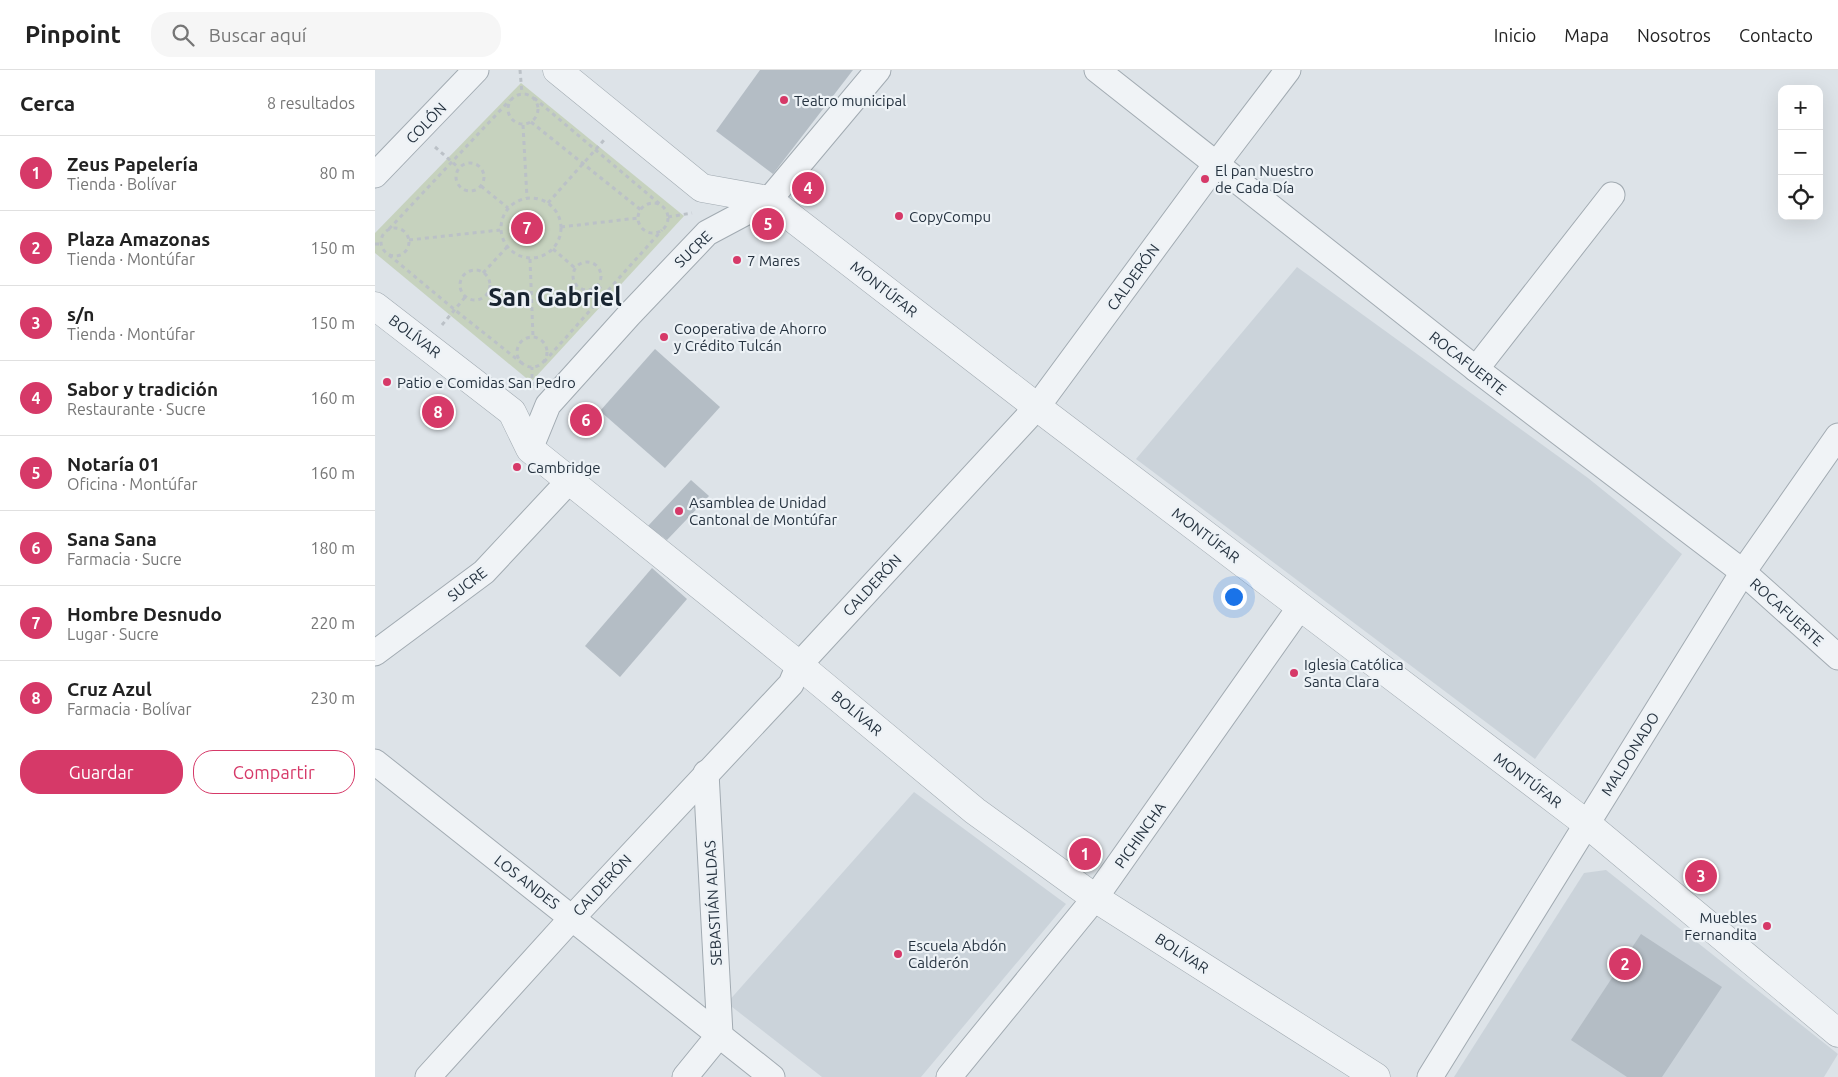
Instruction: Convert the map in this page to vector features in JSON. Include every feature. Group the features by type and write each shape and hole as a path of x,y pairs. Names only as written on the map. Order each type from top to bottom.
{"street":[{"name":"COLÓN","path":"375,175 476,70"},
{"name":"MONTÚFAR","path":"557,70 702,188 769,200 1037,407 1587,824 1838,1033"},
{"name":"SUCRE","path":"530,450 548,405 707,233 769,200 878,70"},
{"name":"ROCAFUERTE","path":"1097,70 1476,370 1743,572 1838,657"},
{"name":"CALDERÓN","path":"428,1077 571,918 791,684 799,665 1037,407 1288,70"},
{"path":"1476,370 1612,194"},
{"name":"BOLÍVAR","path":"375,306 512,412 530,450 799,665 975,811 1095,898 1376,1077"},
{"name":"MALDONADO","path":"1430,1077 1743,572 1838,436"},
{"name":"SUCRE","path":"375,653 484,572 569,481"},
{"name":"PICHINCHA","path":"949,1077 1095,898 1300,607"},
{"name":"LOS ANDES","path":"375,762 720,1034 745,1069 772,1077"},
{"name":"SEBASTIÁN ALDAS","path":"706,773 720,1034"},
{"path":"685,1077 720,1034"}],"path":[{"path":"520,70 522,94"},
{"path":"517,94 522,94 533,98 662,206 668,217 666,226 544,362 536,367 523,364 385,252 381,244 383,235 510,100 517,94"},
{"path":"510,100 508,114 514,122 523,125 531,122 537,116 537,102 533,98"},
{"path":"548,203 621,121"},
{"path":"531,122 641,210"},
{"path":"523,125 527,198"},
{"path":"417,132 459,168"},
{"path":"469,163 477,165 483,172 481,186 478,189 469,191 460,187 456,179 459,168 469,163"},
{"path":"481,186 508,208"},
{"path":"527,198 542,199 548,203 556,211 561,227 561,236 553,249 540,257 529,259 517,256 507,247 501,237 501,222 508,208 521,199 527,198"},
{"path":"662,206 648,204 641,210 639,218 641,227 645,230 654,233 662,230"},
{"path":"561,227 639,218"},
{"path":"389,229 402,230 409,240"},
{"path":"409,240 500,230"},
{"path":"389,255 402,254 406,250 409,240"},
{"path":"375,244 381,244"},
{"path":"483,272 507,247"},
{"path":"553,249 575,268"},
{"path":"529,259 533,337"},
{"path":"582,262 596,265 601,272 598,286 591,290 578,288 572,276 575,268 582,262"},
{"path":"475,270 483,272 489,280 489,290 477,300 466,296 460,287 464,275 475,270"},
{"path":"425,344 466,296"},
{"path":"523,364 518,357 518,347 524,340 533,337 542,340 547,348 547,358 544,362"}],"shaded area":[{"path":"1297,267 1588,478 1682,554 1535,759 1136,459"},
{"name":"Escuela Abdón Calderón","path":"914,792 1066,904 921,1077 822,1077 727,1003"},
{"path":"1606,870 1838,1054 1824,1077 1454,1077 1584,873"}],"green space":[{"path":"521,83 684,216 531,382 375,253 375,233"}],"building":[{"name":"Teatro municipal","path":"760,70 853,70 773,174 716,131"},
{"path":"655,349 720,407 665,468 600,411"},
{"name":"Asamblea de Unidad Cantonal de Montúfar","path":"691,480 709,496 667,540 648,526"},
{"path":"652,568 687,599 620,677 585,646"},
{"path":"1641,934 1722,987 1662,1077 1627,1077 1571,1040"}],"place":[{"name":"Teatro municipal","path":"784,100"},
{"name":"El pan Nuestro de Cada Día","path":"1205,179"},
{"name":"Sabor y tradición","path":"808,188"},
{"name":"CopyCompu","path":"899,216"},
{"name":"Notaría 01","path":"768,224"},
{"name":"Hombre Desnudo","path":"527,228"},
{"name":"7 Mares","path":"737,260"},
{"name":"Cooperativa de Ahorro y Crédito Tulcán","path":"664,337"},
{"name":"Patio e Comidas San Pedro","path":"387,382"},
{"name":"Cruz Azul","path":"438,412"},
{"name":"Sana Sana","path":"586,420"},
{"name":"Cambridge","path":"517,467"},
{"name":"Asamblea de Unidad Cantonal de Montúfar","path":"679,511"},
{"name":"Iglesia Católica Santa Clara","path":"1294,673"},
{"name":"Zeus Papelería","path":"1085,854"},
{"name":"s/n","path":"1701,876"},
{"name":"Muebles Fernandita","path":"1767,926"},
{"name":"Escuela Abdón Calderón","path":"898,954"},
{"name":"Plaza Amazonas","path":"1625,964"}],"district":[{"name":"San Gabriel","path":"555,297"}]}
